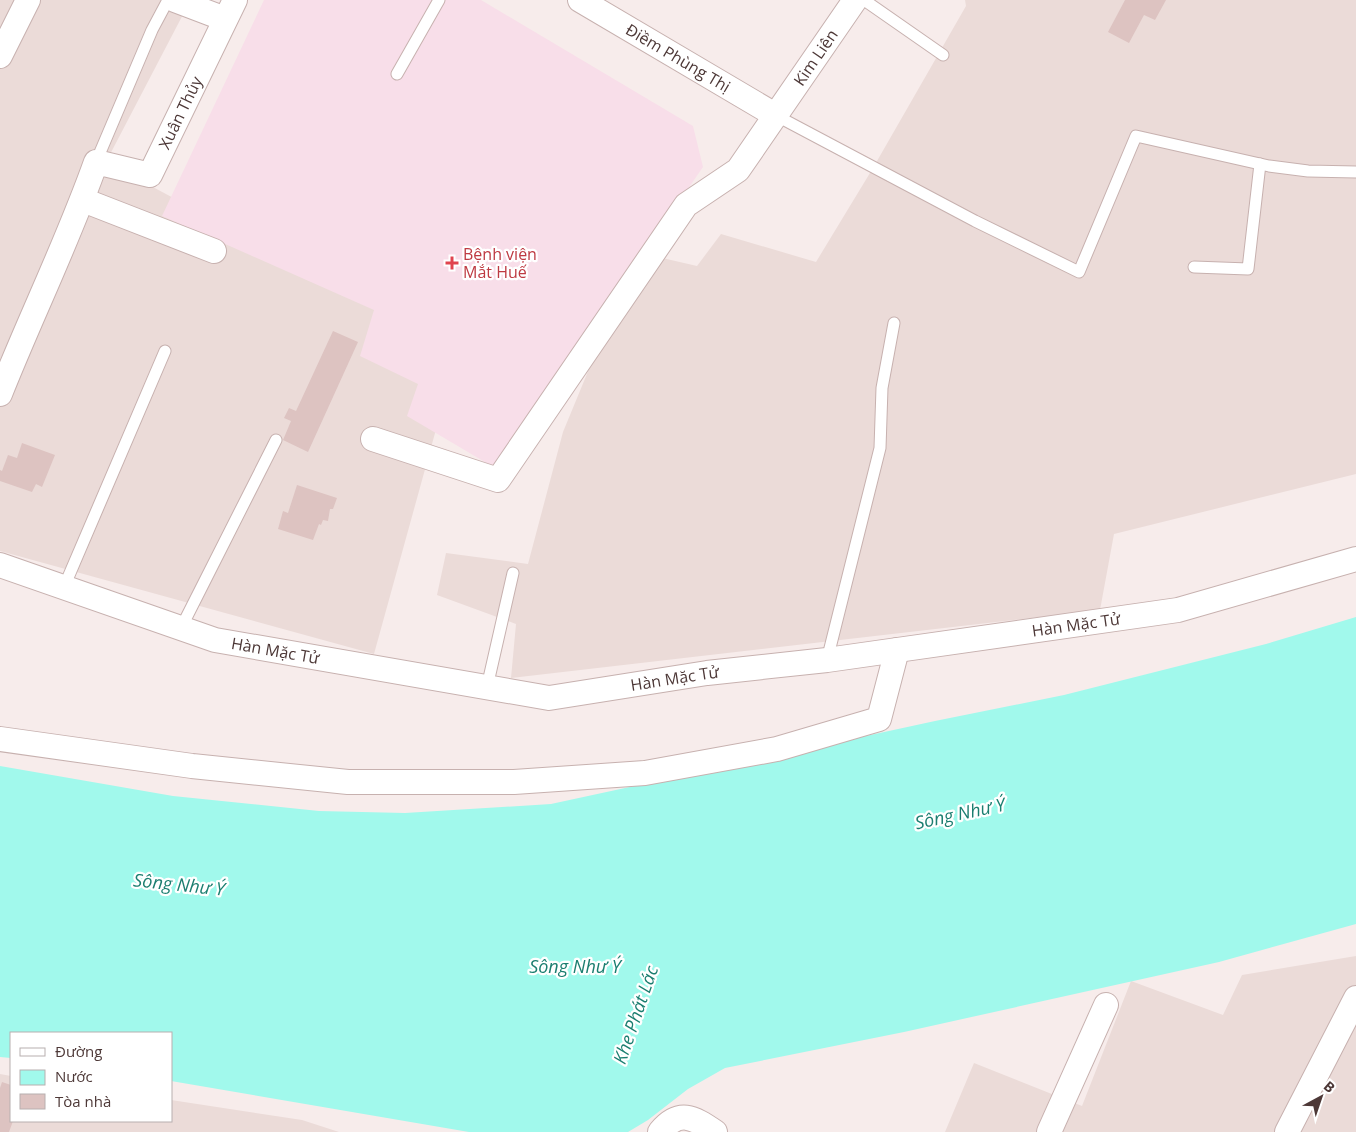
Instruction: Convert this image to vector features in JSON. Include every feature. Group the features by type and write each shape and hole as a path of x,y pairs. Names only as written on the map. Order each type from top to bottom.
{"street":[{"path":"0,56 28,0"},
{"path":"176,0 230,10"},
{"name":"Điềm Phùng Thị","path":"580,0 775,115"},
{"name":"Kim Liên","path":"373,439 498,480 686,206 738,170 855,0"},
{"name":"Xuân Thủy","path":"96,162 150,175 230,10"},
{"path":"0,394 83,200 96,162"},
{"path":"83,200 214,251"},
{"name":"Hàn Mặc Tử","path":"0,565 215,640 549,698 708,673 827,660 1178,610 1356,559"},
{"path":"0,739 192,766 348,782 514,782 645,773 778,749 879,719 896,650"},
{"path":"1287,1132 1356,998"},
{"path":"1049,1132 1106,1005"},
{"path":"660,1132 668,1123 676,1118 691,1118 701,1122 715,1132"}],"lane":[{"path":"96,162 152,30 168,0"},
{"path":"397,74 439,0"},
{"path":"864,0 943,55"},
{"path":"775,115 975,221 1079,272 1136,136 1260,164 1308,171 1356,172"},
{"path":"1194,267 1248,268 1260,164"},
{"path":"827,660 880,448 882,388 894,323"},
{"path":"64,588 165,351"},
{"path":"181,628 276,440"},
{"path":"487,687 513,573"}],"shaded area":[{"path":"0,0 184,0 189,3 106,162 224,225 461,339 374,654 0,551"},
{"name":"Bệnh viện Mắt Huế","path":"264,0 481,0 693,126 703,167 495,468 407,416 418,384 360,356 374,310 162,216"},
{"path":"965,0 1356,0 1356,474 1114,534 1100,610 511,678 516,624 437,595 446,553 528,564 563,432 629,272 658,257 697,266 721,234 816,262 873,168 966,6"},
{"path":"1356,956 1356,1132 945,1132 974,1063 1082,1106 1131,981 1223,1015 1242,975"},
{"path":"0,1074 10,1076 10,1122 172,1122 172,1100 302,1120 339,1132 0,1132"}],"water":[{"name":"Sông Như Ý","path":"1356,617 1356,924 1219,962 904,1032 725,1068 688,1089 648,1120 628,1132 469,1132 172,1081 172,1032 10,1032 10,1058 0,1057 0,766 173,796 319,811 405,813 551,804 1064,695 1266,644"}],"building":[{"path":"1125,0 1166,0 1155,20 1144,15 1129,43 1108,32"},
{"path":"333,331 358,342 308,452 283,440 291,421 284,418 289,408 296,411"},
{"path":"22,443 55,455 42,487 36,484 32,492 0,481 0,470 2,471 8,455 17,458"},
{"path":"297,485 337,498 333,509 330,509 328,521 323,520 321,525 319,524 313,540 278,529 283,511 288,513"},
{"path":"2,1082 10,1085 10,1122 13,1122 9,1132 0,1132 0,1088"}],"place":[{"name":"Bệnh viện Mắt Huế","path":"452,263"}],"water label":[{"name":"Khe Phát Lác","path":"636,1015"}]}
